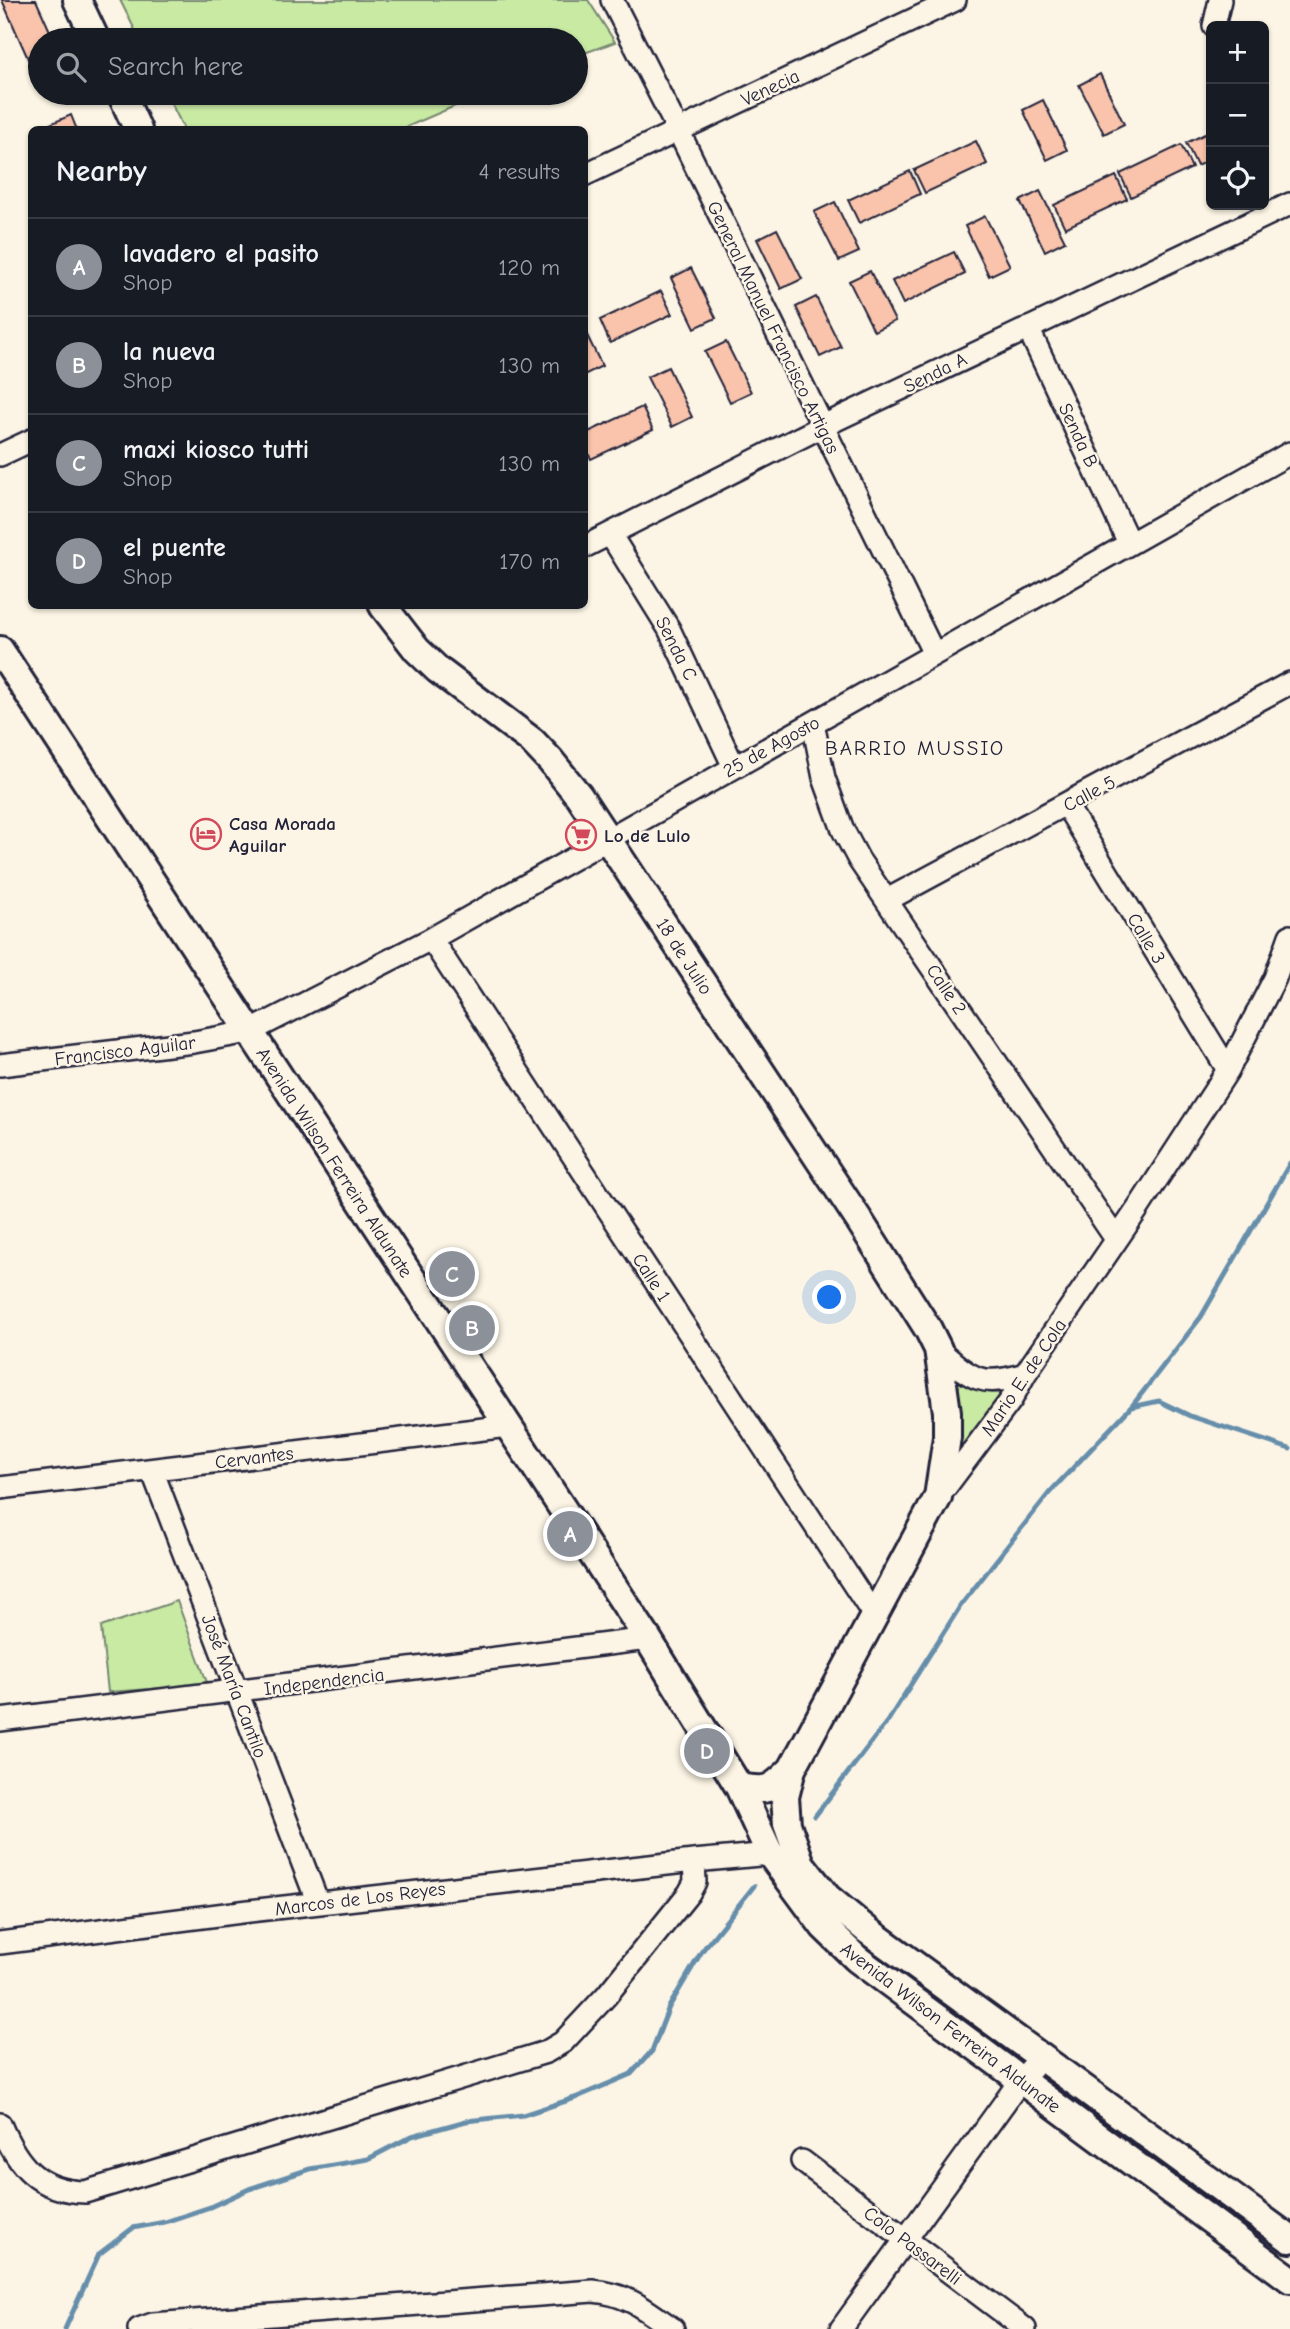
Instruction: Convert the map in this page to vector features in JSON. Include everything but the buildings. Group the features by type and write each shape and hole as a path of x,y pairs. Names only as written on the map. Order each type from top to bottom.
{"street":[{"path":"77,0 90,28"},
{"name":"General Manuel Francisco Artigas","path":"612,0 934,654"},
{"name":"Venecia","path":"588,173 955,0"},
{"path":"1215,21 1220,0"},
{"path":"127,105 136,126"},
{"name":"Senda A","path":"588,545 823,426 1290,204"},
{"name":"Senda B","path":"1028,328 1129,543"},
{"path":"0,455 28,442"},
{"name":"25 de Agosto","path":"249,1032 431,939 1290,453"},
{"name":"Senda C","path":"610,534 669,629 734,767"},
{"name":"18 de Julio","path":"385,609 417,650 438,670 532,741 579,796 928,1329 938,1349 947,1412 947,1437 938,1497"},
{"name":"Avenida Wilson Ferreira Aldunate","path":"0,650 648,1639 739,1787 770,1854 838,1942 1020,2081 1290,2279"},
{"name":"Calle 5","path":"887,900 1290,683"},
{"name":"Calle 2","path":"813,723 824,778 843,830 859,860 1116,1239"},
{"name":"Calle 3","path":"1066,805 1228,1070"},
{"name":"Mario E. de Cola","path":"739,1787 761,1791 777,1784 792,1769 938,1497 1011,1400 1025,1374 1228,1070 1275,978 1290,936"},
{"name":"Calle 1","path":"431,939 873,1614"},
{"name":"Francisco Aguilar","path":"0,1065 194,1042 249,1032"},
{"name":"18 de Julio","path":"938,1349 965,1373 984,1381 1003,1381 1025,1374"},
{"name":"Cervantes","path":"0,1488 508,1426"},
{"name":"José María Cantilo","path":"152,1470 317,1903"},
{"name":"Independencia","path":"0,1720 648,1639"},
{"name":"Avenida Wilson Ferreira Aldunate","path":"792,1769 785,1797 788,1824 801,1864 827,1897 867,1930 1290,2239"},
{"name":"Marcos de Los Reyes","path":"0,1943 317,1903 694,1861 770,1854 801,1864"},
{"name":"Marcos de Los Reyes","path":"721,1859 750,1861 777,1876 802,1896"},
{"path":"1,2127 22,2163 36,2179 64,2192 85,2192 546,2052 563,2042 606,1996 690,1893 695,1882 694,1861"},
{"path":"841,2329 1020,2081 1042,2056"},
{"name":"Colo Passarelli","path":"802,2161 1025,2329"},
{"path":"139,2329 153,2324 593,2291 621,2295 634,2301 673,2329"}],"green space":[{"path":"120,0 588,0 615,42 588,52 588,28 134,28"},
{"path":"172,105 457,105 409,126 182,126"},
{"path":"950,1371 975,1389 989,1393 1006,1393 962,1453 953,1457"},
{"path":"177,1601 208,1685 108,1692 101,1627"}],"waterway":[{"path":"1132,1406 1201,1317 1290,1163"},
{"path":"815,1816 889,1719 961,1605 1050,1492 1131,1407 1159,1401 1190,1416 1290,1449"},
{"path":"65,2329 99,2254 133,2228 165,2222 210,2207 249,2189 310,2169 368,2159 412,2136 466,2121 523,2115 575,2098 631,2074 652,2051 669,2007 702,1951 754,1886"}],"place":[{"name":"Casa Morada Aguilar","path":"206,834"},
{"name":"Lo de Lulo","path":"581,835"},
{"name":"maxi kiosco tutti","path":"452,1274"},
{"name":"la nueva","path":"472,1328"},
{"name":"lavadero el pasito","path":"570,1534"},
{"name":"el puente","path":"707,1751"}],"district":[{"name":"BARRIO MUSSIO","path":"915,748"}]}
